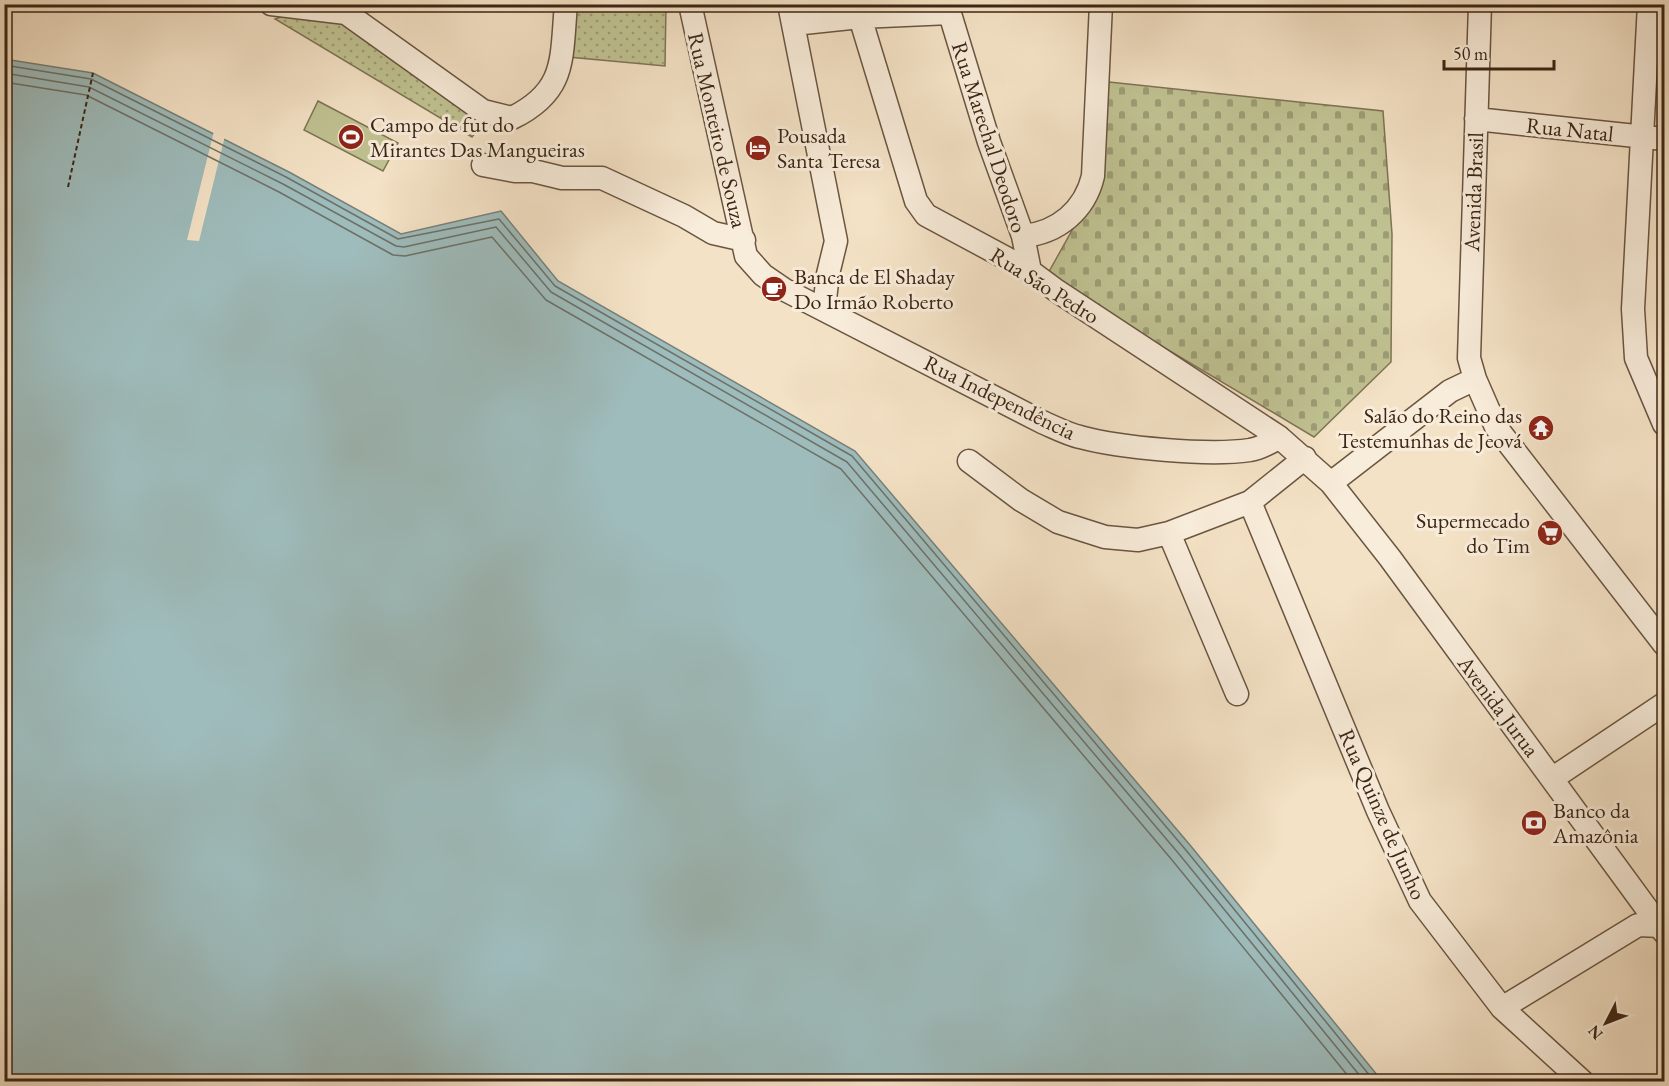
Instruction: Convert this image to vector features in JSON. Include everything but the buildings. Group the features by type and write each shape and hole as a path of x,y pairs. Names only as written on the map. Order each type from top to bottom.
{"street":[{"path":"271,4 348,9 483,111 512,118 535,107 549,91 560,69 566,4"},
{"name":"Rua Monteiro de Souza","path":"690,4 745,248"},
{"path":"1023,236 1037,235 1069,217 1078,210 1090,189 1093,176 1101,4"},
{"name":"Avenida Brasil","path":"1480,4 1469,358 1475,379 1496,427 1665,644"},
{"path":"1649,4 1654,138 1633,309 1636,358 1665,424"},
{"path":"824,308 828,274 836,241 821,160 811,125 792,14 860,17 949,9"},
{"name":"Rua Marechal Deodoro","path":"949,9 989,142 1023,236 1030,271"},
{"name":"Rua São Pedro","path":"860,17 916,201 932,221 1030,271 1279,437 1331,483"},
{"name":"Rua Natal","path":"1476,119 1654,138"},
{"path":"483,165 505,170 533,171 562,178 602,178 684,216 745,248"},
{"name":"Rua Independência","path":"745,248 763,275 785,290 824,308 1042,422 1079,437 1123,445 1198,450 1249,450 1266,446 1279,437"},
{"path":"1331,483 1450,392 1475,379"},
{"path":"969,461 1021,500 1058,522 1105,537 1138,540 1169,533 1250,502 1305,458"},
{"name":"Avenida Jurua","path":"1331,483 1663,927"},
{"name":"Rua Quinze de Junho","path":"1250,502 1406,873 1420,901 1502,1008 1583,1082"},
{"path":"1169,533 1237,694"},
{"path":"1553,778 1665,704"},
{"path":"1502,1008 1638,925 1663,927"}],"path":[{"path":"68,187 93,73"}],"green space":[{"path":"570,5 666,5 665,66 568,57"},
{"path":"294,12 344,18 490,115 472,137 275,19"},
{"path":"1109,82 1383,111 1392,234 1391,362 1314,437 1046,277 1100,180"},
{"name":"Campo de fut do Mirantes Das Mangueiras","path":"318,101 398,143 383,171 304,130"}],"water":[{"path":"4,59 93,73 289,172 401,234 501,211 558,281 855,451 1190,845 1382,1081 5,1081"}],"pier":[{"path":"214,131 225,136 199,241 187,240"}],"place":[{"name":"Campo de fut do Mirantes Das Mangueiras","path":"351,137"},
{"name":"Pousada Santa Teresa","path":"758,148"},
{"name":"Banca de El Shaday Do Irmão Roberto","path":"774,289"},
{"name":"Salão do Reino das Testemunhas de Jeová","path":"1541,428"},
{"name":"Supermecado do Tim","path":"1550,533"},
{"name":"Banco da Amazônia","path":"1534,823"}]}
